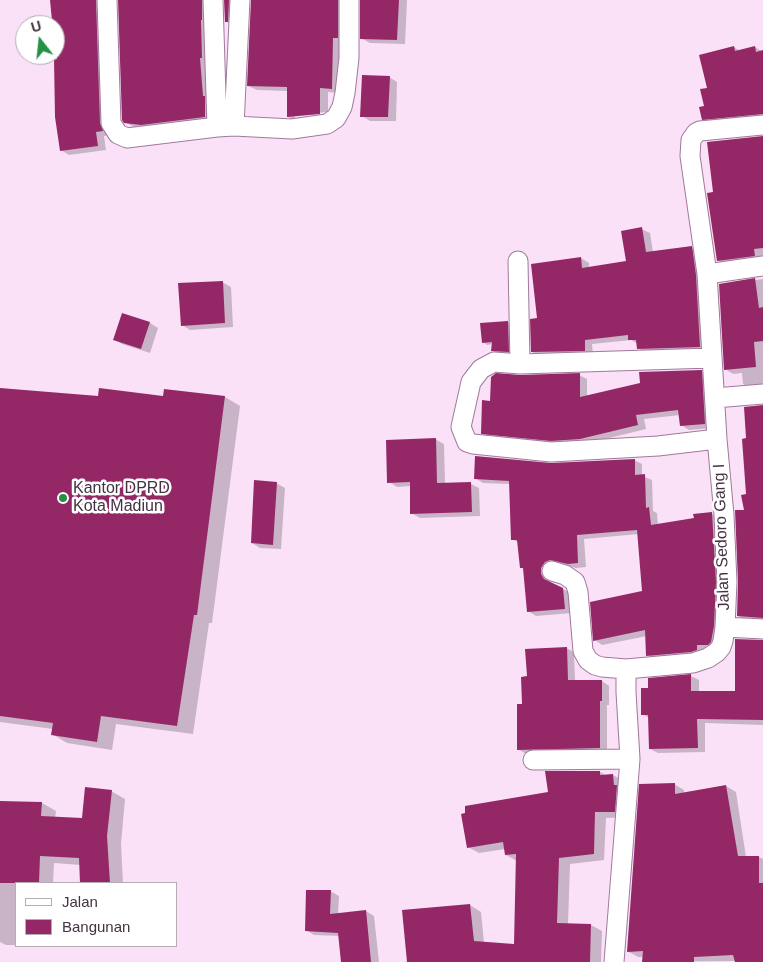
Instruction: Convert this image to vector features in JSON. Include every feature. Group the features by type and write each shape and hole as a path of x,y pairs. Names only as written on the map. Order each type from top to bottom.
{"street":[{"path":"107,0 111,123 118,134 127,138 226,127 292,129 328,124 336,118 342,107 345,93 349,58 349,0"},
{"path":"212,0 226,127"},
{"path":"226,127 240,0"},
{"name":"Jalan Sedoro Gang I","path":"552,571 565,575 575,582 578,592 583,651 588,660 595,665 626,669 693,663 708,658 721,647 725,627 724,514 711,358 707,274 690,156 691,140 700,131 763,125"},
{"path":"518,261 520,364"},
{"path":"707,274 763,266"},
{"path":"711,358 520,364 494,362 481,369 471,382 461,427 467,442 472,444 551,452 658,446 717,439"},
{"path":"715,398 763,394"},
{"path":"725,627 763,629"},
{"path":"614,962 630,759 626,669"},
{"path":"533,760 630,759"}],"building":[{"path":"50,0 96,0 100,123 103,131 96,132 98,146 60,151 55,117 54,65 65,65 65,15 51,15"},
{"path":"118,0 202,0 202,58 200,58 203,96 205,96 205,117 141,125 124,123 122,120"},
{"path":"224,0 229,0 228,22 225,22"},
{"path":"251,0 338,0 338,38 333,38 332,89 320,88 320,114 287,117 287,87 247,86"},
{"path":"360,0 399,0 397,40 360,39"},
{"path":"734,46 735,51 755,46 756,52 763,50 763,114 702,120 699,107 704,106 700,89 707,88 699,55"},
{"path":"362,75 390,76 388,117 360,117"},
{"path":"763,136 763,248 754,249 755,256 717,261 707,193 713,192 707,142"},
{"path":"642,227 646,252 692,246 696,275 700,347 637,349 636,340 628,340 628,335 585,340 585,351 531,352 530,319 537,318 531,264 581,257 582,268 626,261 621,231"},
{"path":"755,278 759,308 763,307 763,341 754,342 756,367 724,370 719,284"},
{"path":"223,281 225,323 181,326 178,283"},
{"path":"122,313 150,322 141,349 113,340"},
{"path":"508,321 509,352 491,351 492,342 482,343 480,323"},
{"path":"702,370 705,424 680,426 678,410 636,415 638,425 580,439 551,441 481,434 482,400 490,401 491,377 496,373 520,375 580,373 580,397 640,383 639,372"},
{"path":"0,388 98,396 99,388 163,396 164,389 225,396 197,615 194,615 177,726 101,716 97,742 51,735 53,723 0,716"},
{"path":"763,405 763,618 737,616 738,582 735,510 744,510 741,495 746,494 742,439 746,438 744,407"},
{"path":"436,438 437,483 471,482 472,512 410,514 410,482 387,483 386,440"},
{"path":"475,456 551,463 635,459 635,475 645,474 646,508 649,507 651,525 694,518 693,514 712,512 716,582 714,626 711,642 708,645 697,645 697,650 691,652 646,656 645,630 593,641 590,602 642,591 637,530 577,535 578,563 568,564 550,560 545,562 541,568 541,574 544,579 563,588 565,609 527,612 523,568 520,568 517,540 511,540 509,481 474,479"},
{"path":"254,480 277,482 273,545 251,543"},
{"path":"735,639 763,640 763,720 697,719 698,748 649,749 648,715 641,715 641,688 648,688 648,678 691,674 691,691 735,691"},
{"path":"567,647 568,680 602,680 600,748 517,750 517,704 522,704 521,677 527,676 525,649"},
{"path":"545,771 600,771 600,775 613,774 614,785 617,785 615,812 595,812 594,854 559,858 557,923 591,924 590,962 407,962 402,910 470,904 474,941 514,944 516,854 505,855 503,842 467,848 461,814 465,813 465,806 548,792"},
{"path":"675,783 675,794 726,785 738,856 759,856 759,883 763,883 763,962 735,962 733,955 694,957 694,962 642,962 643,951 627,952 639,784"},
{"path":"85,787 112,790 107,836 110,882 80,882 79,858 40,856 39,882 0,883 0,801 42,802 41,816 82,818"},
{"path":"306,890 331,890 330,914 366,910 371,962 341,962 338,933 305,931"}],"place":[{"name":"Kantor DPRD Kota Madiun","path":"63,498"}]}
